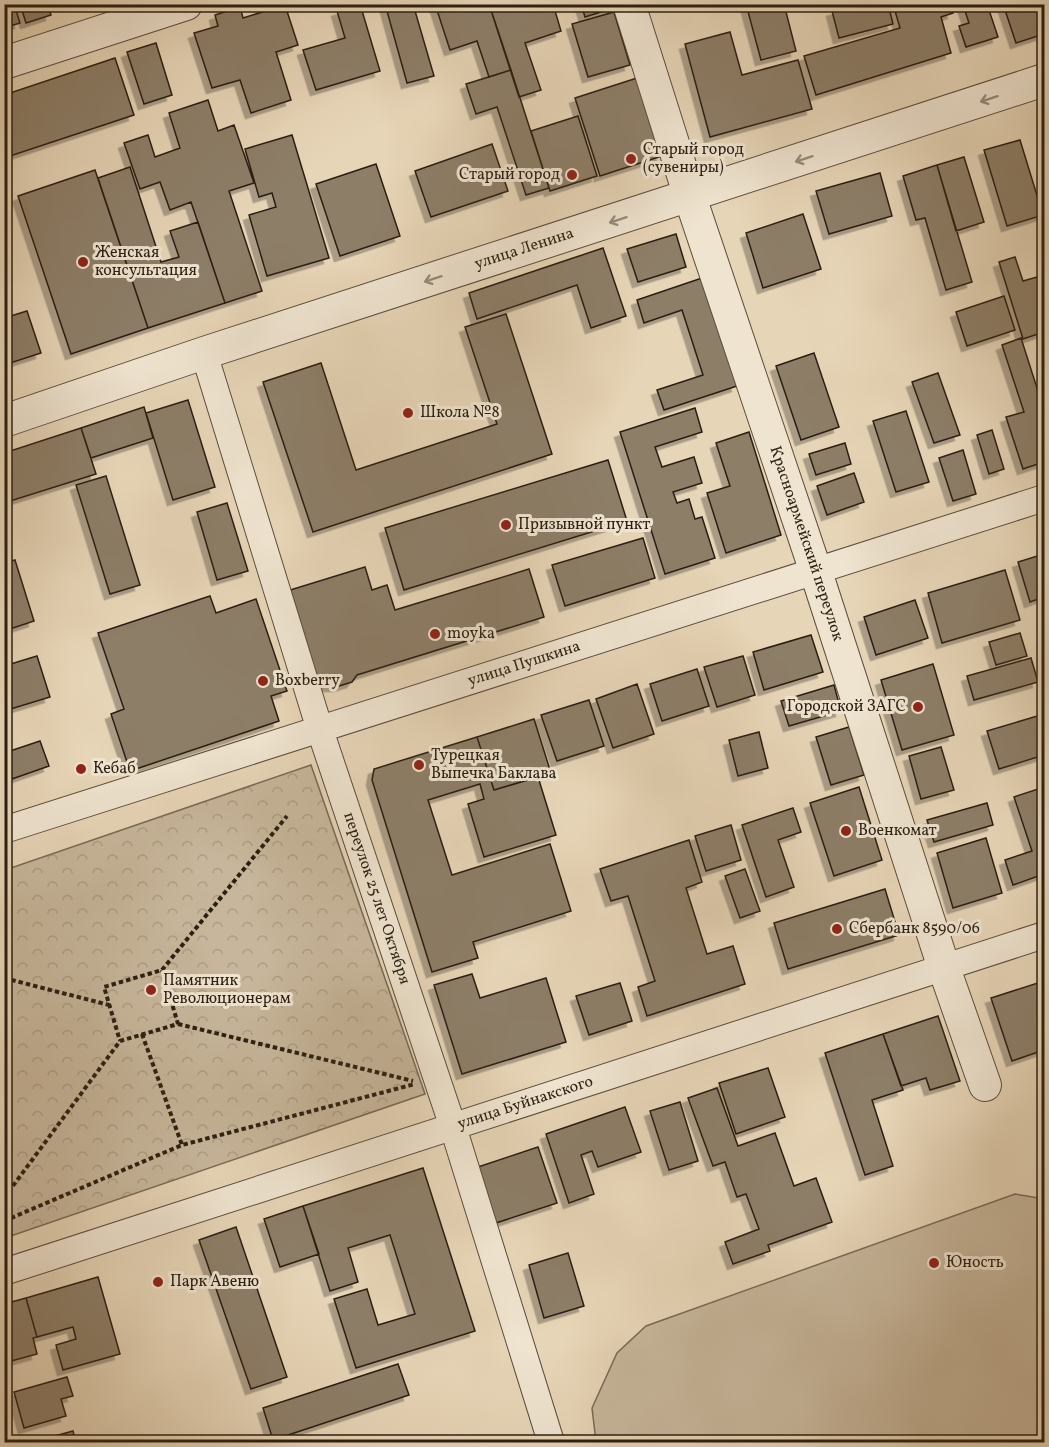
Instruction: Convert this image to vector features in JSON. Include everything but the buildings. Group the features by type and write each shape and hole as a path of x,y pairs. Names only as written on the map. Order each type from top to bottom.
{"street":[{"path":"4,63 186,4"},
{"name":"Красноармейский переулок","path":"629,4 690,197 985,1085"},
{"name":"улица Ленина","path":"4,421 204,352 690,197 1044,80"},
{"name":"переулок 25 лет Октября","path":"204,352 320,730 453,1127 551,1443"},
{"name":"улица Пушкина","path":"4,830 1044,498"},
{"name":"улица Буйнакского","path":"4,1272 1044,935"}],"path":[{"path":"120,1041 104,987 162,970 287,816"},
{"path":"162,970 178,1024"},
{"path":"4,978 110,1006"},
{"path":"4,1197 120,1041 178,1024 420,1083 182,1145 4,1221"},
{"path":"142,1034 182,1145"}],"green space":[{"path":"311,765 425,1094 5,1238 5,870"},
{"name":"Юность","path":"1015,1194 1044,1199 1044,1442 596,1442 592,1408 617,1353 646,1326"}],"place":[{"name":"Старый город (сувениры)","path":"631,159"},
{"name":"Старый город","path":"572,175"},
{"name":"Женская консультация","path":"83,262"},
{"name":"Школа №8","path":"408,413"},
{"name":"Призывной пункт","path":"506,525"},
{"name":"moyka","path":"435,634"},
{"name":"Boxberry","path":"263,681"},
{"name":"Городской ЗАГС","path":"918,707"},
{"name":"Турецкая Выпечка Баклава","path":"419,765"},
{"name":"Кебаб","path":"81,769"},
{"name":"Военкомат","path":"846,831"},
{"name":"Сбербанк 8590/06","path":"837,929"},
{"name":"Памятник Революционерам","path":"151,990"},
{"name":"Юность","path":"934,1263"},
{"name":"Парк Авеню","path":"158,1282"}]}
